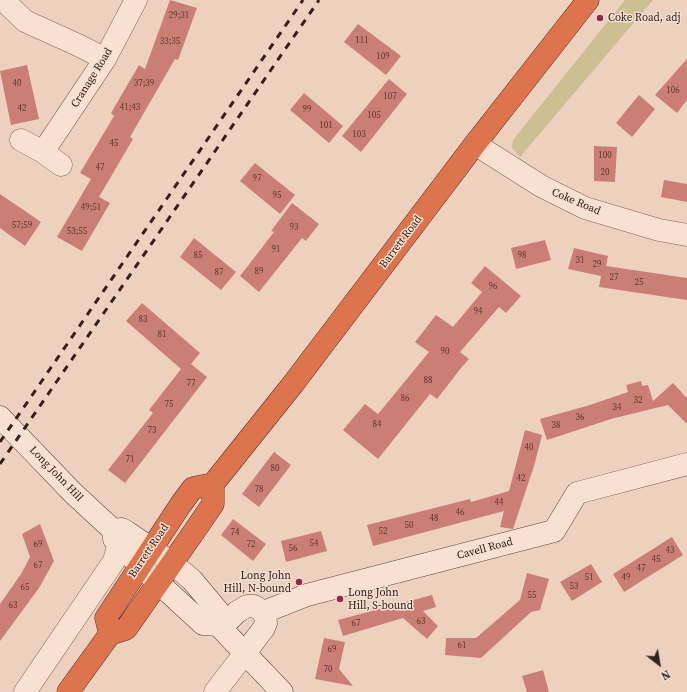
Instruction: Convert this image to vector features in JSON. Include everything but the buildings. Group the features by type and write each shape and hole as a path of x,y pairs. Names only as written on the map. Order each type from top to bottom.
{"highway":[{"name":"Barrett Road","path":"110,634 106,618 145,557 193,488 213,484 294,384 475,144 588,0"},
{"path":"68,692 110,634 126,629 213,504 213,484"}],"street":[{"path":"3,0 25,21 105,59"},
{"name":"Cranage Road","path":"43,152 105,59 136,0"},
{"path":"21,140 43,152 61,165"},
{"name":"Coke Road","path":"475,144 541,186 585,208 659,230 687,235"},
{"name":"Long John Hill","path":"0,417 73,493 115,540 114,539 145,557 172,563 192,580 218,611 220,627 203,624 158,583 145,557"},
{"name":"Cavell Road","path":"264,612 307,595 554,531 577,493 687,464"},
{"path":"25,692 114,561 115,540"},
{"path":"215,692 245,653 264,628 266,624 264,612 254,606 247,606 237,612 220,627 245,653 282,692"}],"shaded area":[{"path":"625,0 653,0 520,157 512,148 513,140"}],"railway":[{"path":"0,442 303,0"},
{"path":"0,464 319,0"}],"place":[{"name":"Coke Road, adj","path":"600,18"},
{"name":"Long John Hill, N-bound","path":"299,582"},
{"name":"Long John Hill, S-bound","path":"340,599"}]}
